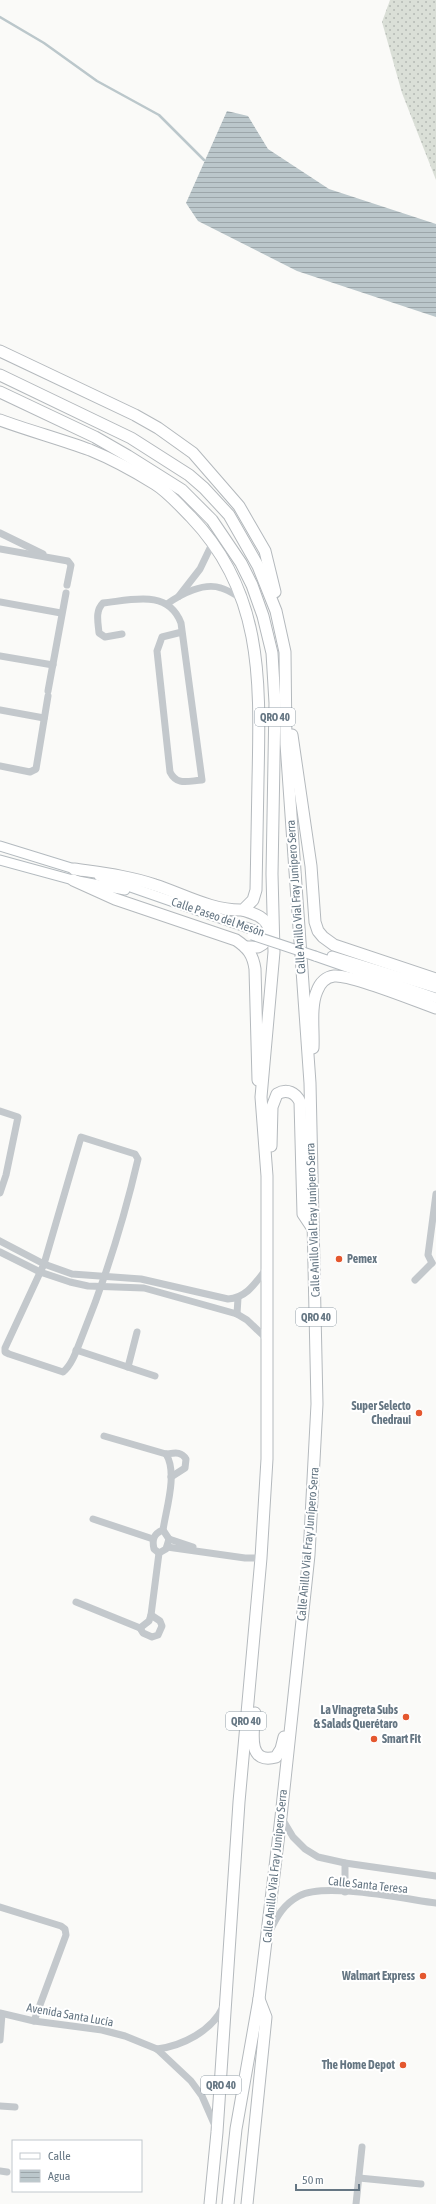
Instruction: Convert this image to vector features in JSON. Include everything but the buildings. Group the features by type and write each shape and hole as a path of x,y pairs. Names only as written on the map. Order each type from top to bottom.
{"highway":[{"path":"0,351 117,405 158,428 193,453 239,506 265,551 276,596 281,630"},
{"name":"Calle Anillo Vial Fray Junípero Serra","path":"0,375 131,438 188,475 204,488 229,515 250,550 269,592 281,630 285,652 286,744 310,1083 317,1404 309,1555 297,1657 282,1817 259,1999 236,2129 228,2204"},
{"name":"Calle Anillo Vial Fray Junípero Serra","path":"0,392 101,441 150,469 182,490 212,520 241,563 252,586 263,616 272,653 275,703 272,874 274,952 261,1097 267,1176 267,1459 261,1558 239,1802 227,1998 210,2204"},
{"path":"0,420 91,450 156,485 181,507 213,542 229,568 251,629 259,682 256,890 253,900 243,910"},
{"path":"286,695 306,830 315,922 318,931 323,937 334,945 436,979"},
{"path":"258,780 272,874"},
{"path":"74,869 127,877 155,885 222,909 243,910 257,914 266,921 269,928 263,944 258,947 245,947"},
{"path":"73,880 115,899 236,940 245,947 253,957 255,969 256,1071 261,1097"},
{"path":"310,1083 314,1000 319,985 327,978 340,976 436,1008"},
{"path":"267,1176 271,1156 272,1107 277,1094 289,1092 297,1096 300,1102 303,1214 313,1229"},
{"path":"253,1652 258,1670 254,1744 258,1755 265,1759 276,1757 281,1748 288,1694 297,1657"},
{"path":"247,2204 266,2017 259,1999"}],"main road":[{"name":"Calle Paseo del Mesón","path":"0,846 127,885 253,933"},
{"name":"Calle Paseo del Mesón","path":"0,860 73,880 126,890 316,954 436,998"},
{"name":"Calle Paseo del Mesón","path":"316,954 436,988"}],"street":[{"path":"0,533 51,558"},
{"path":"168,604 179,596 200,568 213,542"},
{"path":"0,549 71,562 67,585"},
{"path":"179,596 212,586 220,588 241,598"},
{"path":"0,766 30,772 36,769 61,613 66,593"},
{"path":"122,634 105,637 99,633 97,615 99,607 103,602 154,599 168,604 177,614 182,632 202,780 180,782 174,779 170,772 157,651 162,636 182,632"},
{"path":"0,602 61,613"},
{"path":"0,656 53,665"},
{"path":"0,710 44,718"},
{"path":"0,1111 18,1117 6,1175 0,1193"},
{"path":"81,1137 85,1137 138,1156 128,1204 106,1276 76,1350 67,1369 63,1372 5,1352 5,1348 40,1272 44,1264 81,1137"},
{"path":"415,1280 434,1264 428,1255 436,1194"},
{"path":"0,1241 44,1264 72,1274 141,1279 228,1299 238,1298 251,1289 267,1268"},
{"path":"0,1252 40,1272 88,1286 144,1288 237,1314 248,1320 268,1339"},
{"path":"182,1298 184,1290"},
{"path":"237,1314 238,1298"},
{"path":"128,1368 137,1332"},
{"path":"76,1350 155,1376"},
{"path":"104,1436 166,1454 180,1453 186,1459 182,1470 171,1477"},
{"path":"166,1454 171,1465 171,1477 163,1530 171,1544"},
{"path":"93,1519 153,1539"},
{"path":"159,1553 154,1550 153,1539 158,1532 163,1530"},
{"path":"140,1628 149,1620 151,1615 159,1553 171,1544 245,1558 261,1558"},
{"path":"76,1602 140,1628 143,1633 152,1637 161,1631 160,1621 151,1615"},
{"name":"Calle Santa Teresa","path":"282,1817 293,1837 305,1850 318,1857 345,1863 436,1876"},
{"path":"345,1863 345,1892"},
{"name":"Calle Santa Teresa","path":"268,1933 280,1912 300,1896 316,1891 345,1892 436,1903"},
{"path":"1,1909 61,1926 65,1929 66,1935 34,2021"},
{"path":"157,2049 174,2047 188,2041 220,2014 227,1998"},
{"path":"0,2040 2,2030 1,2014"},
{"name":"Avenida Santa Lucía","path":"1,2014 34,2021 102,2030 125,2036 157,2049 192,2081 202,2096 217,2132"},
{"path":"0,2106 15,2107"},
{"path":"356,2204 362,2147"},
{"path":"359,2178 421,2184"},
{"path":"204,2204 211,2186"}],"shaded area":[{"path":"390,0 436,0 436,180 402,93 382,22"}],"water":[{"path":"227,111 248,116 268,149 329,189 436,224 436,317 297,271 198,221 186,203"}],"waterway":[{"path":"0,17 44,43 97,81 159,115 204,160"}],"place":[{"name":"Pemex","path":"339,1259"},
{"name":"Super Selecto Chedraui","path":"419,1413"},
{"name":"La Vinagreta Subs & Salads Querétaro","path":"406,1717"},
{"name":"Smart Fit","path":"374,1739"},
{"name":"Walmart Express","path":"423,1976"},
{"name":"The Home Depot","path":"403,2065"}]}
